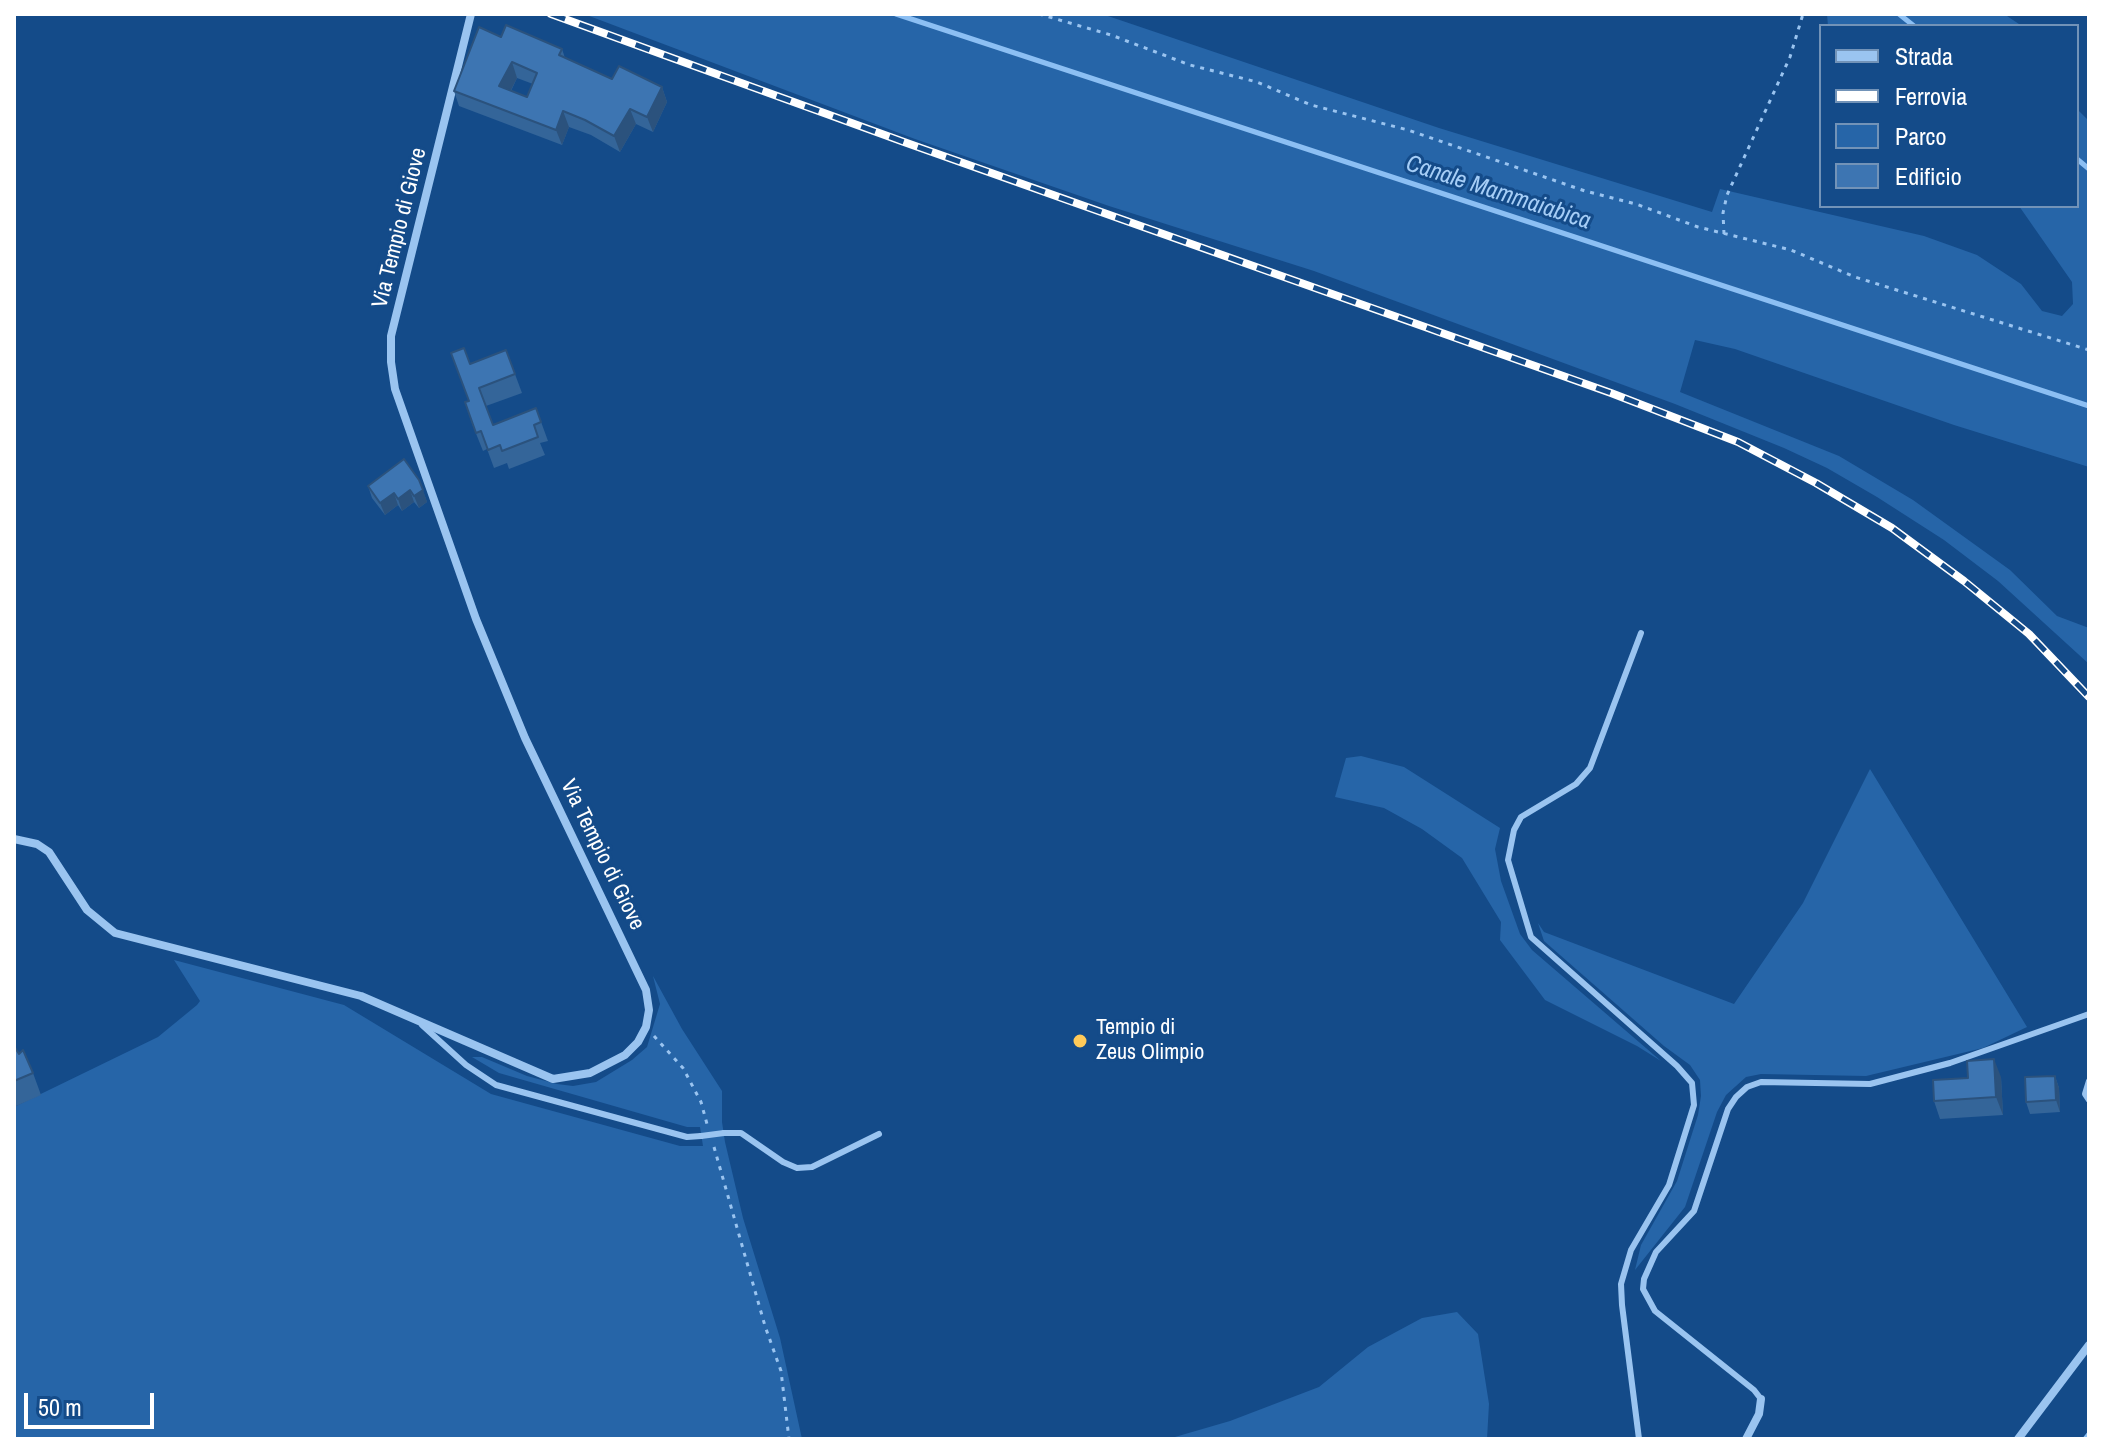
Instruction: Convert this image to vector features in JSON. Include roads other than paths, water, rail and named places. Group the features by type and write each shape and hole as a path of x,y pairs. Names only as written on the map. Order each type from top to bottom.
{"street":[{"name":"Via Tempio di Giove","path":"419,1022 553,1079 590,1073 625,1055 638,1042 646,1027 649,1010 646,990 525,738 476,619 395,389 391,336 471,14"},
{"path":"14,839 37,844 49,852 87,910 115,933 361,996 419,1022"},
{"path":"2018,1439 2089,1345"},
{"path":"1746,1439 1759,1414 1761,1399"}],"lane":[{"path":"1639,1439 1621,1284 1631,1250 1669,1185 1694,1105 1692,1083 1677,1066 1531,937 1508,860 1511,838 1521,817 1576,784 1590,768 1641,633"},
{"path":"1761,1399 1754,1390 1655,1311 1643,1289 1656,1252 1694,1211 1728,1109 1736,1097 1747,1087 1761,1082 1870,1084 1950,1063 2089,1014"},
{"path":"419,1022 466,1065 496,1085 687,1137 741,1133 797,1168 812,1167 879,1134"},
{"path":"2089,1081 2085,1094 2089,1100"}],"waterway":[{"name":"Canale Mammaiabica","path":"896,14 2089,406"},
{"path":"1899,14 1912,24"},
{"path":"2079,161 2089,169"},
{"name":"Canale Mammaiabica","path":"2085,1439 2089,1434"}],"railway":[{"path":"551,14 1611,393 1738,442 1892,528 2029,634 2089,697"}],"place":[{"name":"Tempio di Zeus Olimpio","path":"1080,1041"}]}
